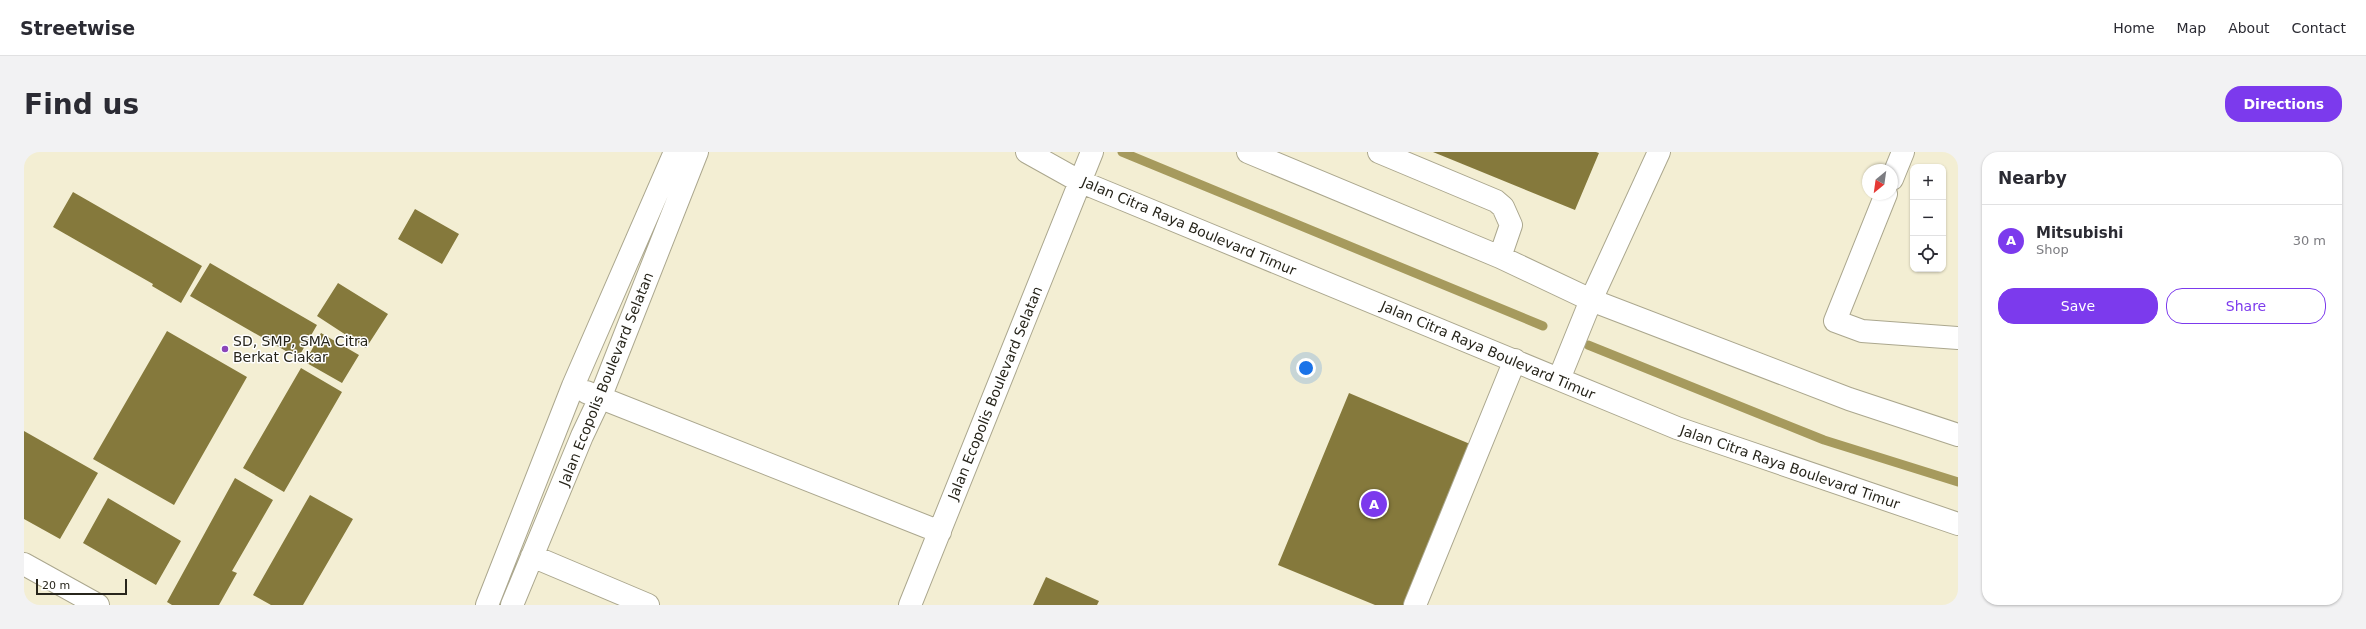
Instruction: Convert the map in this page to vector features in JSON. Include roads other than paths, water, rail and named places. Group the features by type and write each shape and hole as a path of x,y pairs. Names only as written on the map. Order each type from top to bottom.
{"street":[{"path":"487,605 573,386 675,152"},
{"name":"Jalan Ecopolis Boulevard Selatan","path":"512,605 539,559 582,436 609,401 697,152"},
{"name":"Jalan Citra Raya Boulevard Timur","path":"1027,152 1086,166 1515,360 1562,372 1677,428 1958,524"},
{"path":"1248,152 1500,257 1591,300 1849,399 1958,435"},
{"path":"1378,152 1496,201 1503,206 1511,225 1500,257"},
{"path":"1562,372 1582,326 1591,300 1660,152"},
{"path":"1898,164 1903,152"},
{"name":"Jalan Ecopolis Boulevard Selatan","path":"910,605 1086,166"},
{"path":"1884,200 1835,321 1862,331 1958,338"},
{"path":"1415,605 1515,360"},
{"path":"573,386 940,532"},
{"path":"539,559 648,605"},
{"path":"24,564 98,605"}],"waterway":[{"path":"1122,152 1543,326"},
{"path":"1588,345 1824,440 1958,482"}],"place":[{"name":"SD, SMP, SMA Citra Berkat Ciakar","path":"225,349"},
{"name":"Mitsubishi","path":"1374,504"}]}
